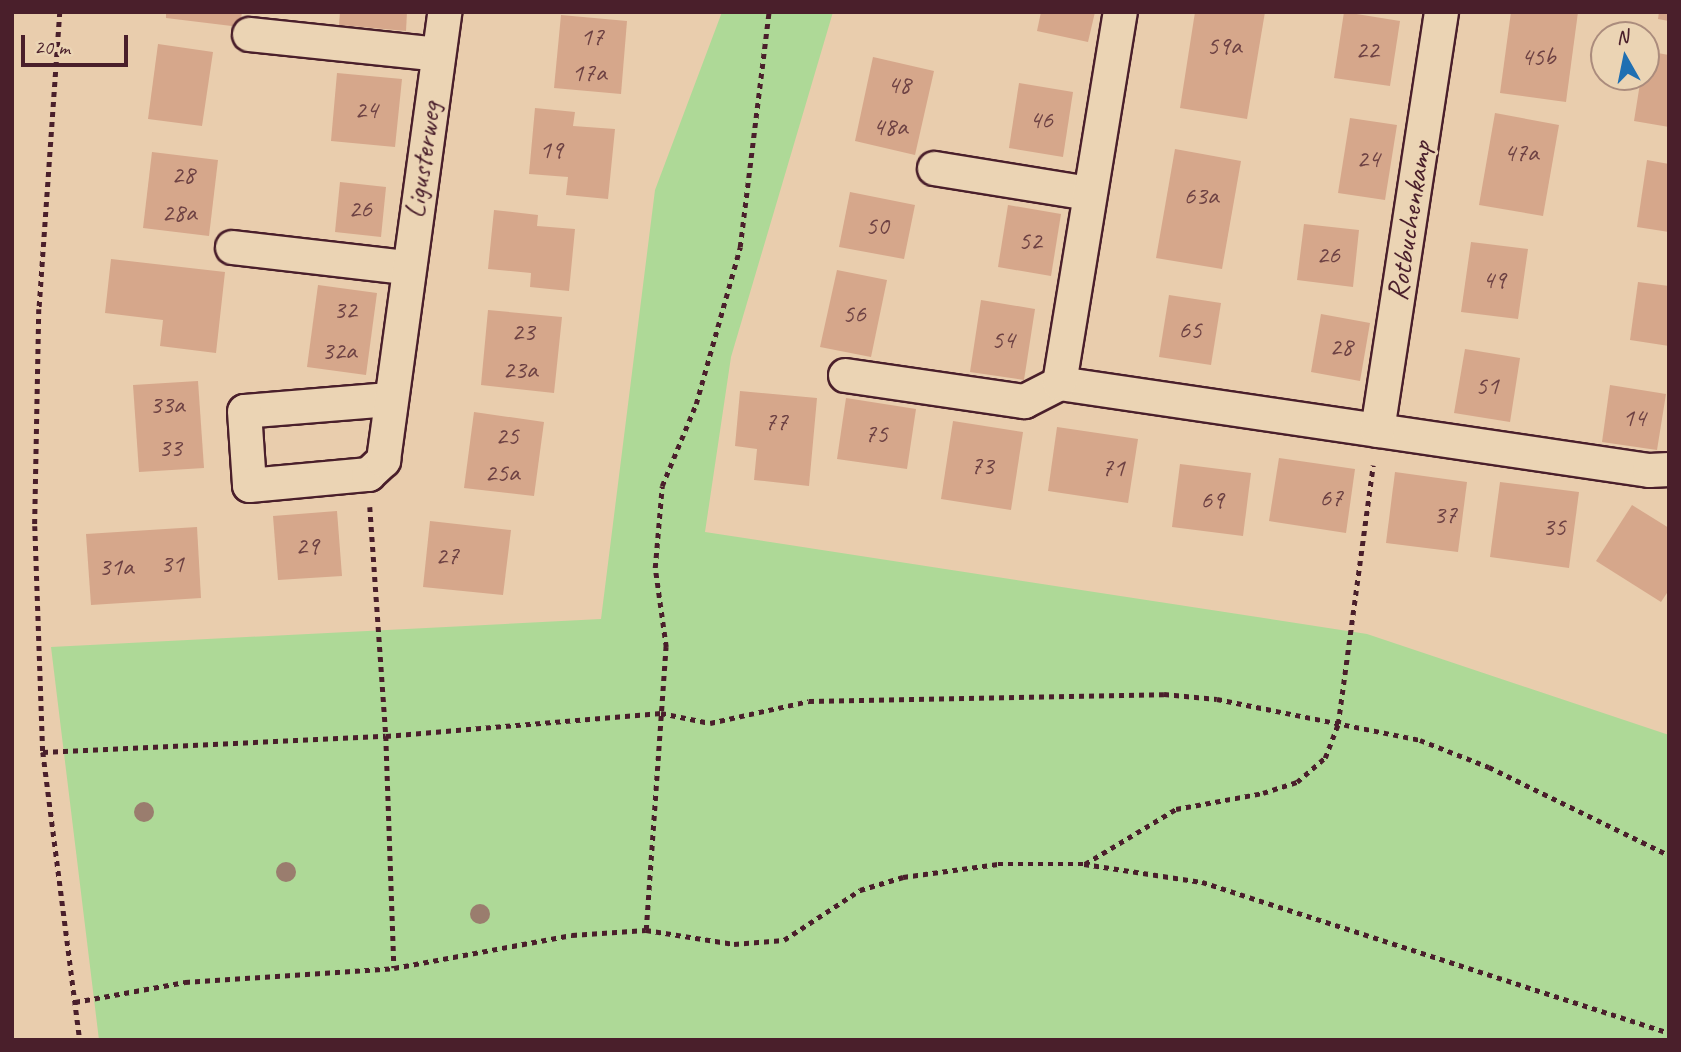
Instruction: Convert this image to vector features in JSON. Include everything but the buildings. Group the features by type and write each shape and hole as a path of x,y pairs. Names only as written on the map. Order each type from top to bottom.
{"street":[{"name":"Ligusterweg","path":"368,474 383,460 406,267 444,12"},
{"path":"1059,383 1120,12"},
{"name":"Rotbuchenkamp","path":"1377,429 1441,12"},
{"path":"248,34 438,54"},
{"path":"934,168 1089,193"},
{"path":"232,247 406,267"},
{"path":"845,375 1024,401 1059,383 1649,470 1669,469"},
{"path":"368,474 249,485 244,411 389,399"}],"path":[{"path":"60,12 39,309 35,526 43,752 80,1040"},
{"path":"646,930 666,647 655,568 662,486 696,404 740,247 769,12"},
{"path":"1084,864 1176,809 1264,793 1297,782 1325,758 1338,724 1377,429"},
{"path":"368,474 386,736 394,968"},
{"path":"43,752 386,736 661,713 710,723 810,701 1164,694 1217,699 1420,740 1489,767 1669,855"},
{"path":"75,1002 185,982 394,968 572,935 646,930 734,944 784,940 860,890 903,877 998,864 1084,864 1202,882 1669,1033"}],"green space":[{"path":"722,12 833,12 731,357 705,532 1367,634 1669,735 1669,1040 99,1040 51,647 601,619 655,190"}]}
